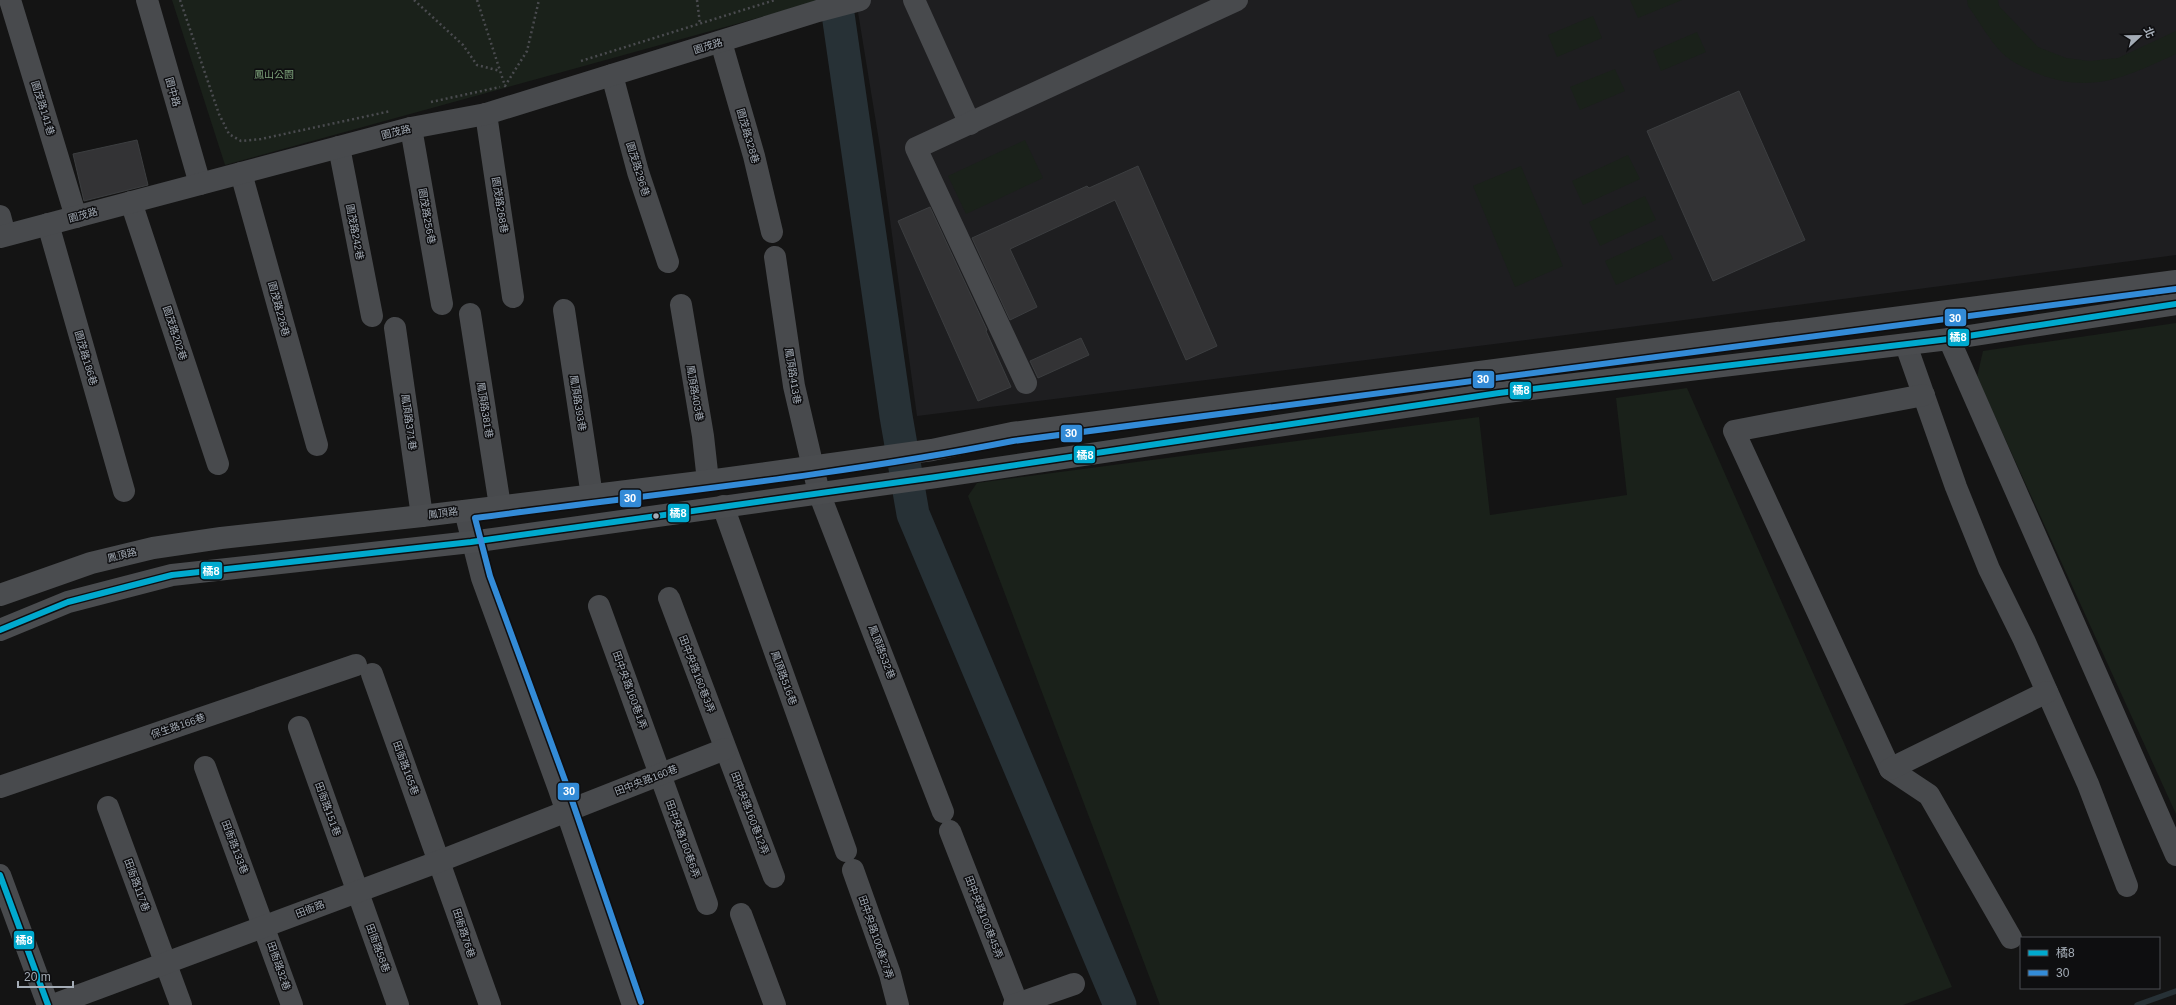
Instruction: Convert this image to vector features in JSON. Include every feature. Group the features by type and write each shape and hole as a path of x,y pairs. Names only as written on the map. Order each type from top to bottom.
{"main road":[{"name":"鳳頂路","path":"0,595 91,563 153,548 221,538 465,511 708,481 932,450 1012,433 2176,281"},
{"path":"0,630 68,602 172,575 471,542 936,477 1499,393 1949,339 2176,304"}],"street":[{"name":"園茂路141巷","path":"10,0 76,217"},
{"name":"園中路","path":"147,0 200,184"},
{"path":"914,0 970,124"},
{"path":"1026,383 916,148 1237,0"},
{"name":"園茂路","path":"2,229 48,224 411,128 486,114 818,11 854,2"},
{"name":"園茂路328巷","path":"721,42 754,156 772,232"},
{"name":"園茂路296巷","path":"612,75 638,172 668,262"},
{"name":"園茂路268巷","path":"486,114 513,297"},
{"name":"園茂路256巷","path":"411,128 442,304"},
{"name":"園茂路242巷","path":"339,147 372,316"},
{"name":"園茂路226巷","path":"241,173 317,445"},
{"name":"園茂路202巷","path":"131,202 218,464"},
{"name":"園茂路186巷","path":"48,224 124,491"},
{"name":"鳳頂路413巷","path":"775,257 794,386 814,466 819,493"},
{"name":"鳳頂路403巷","path":"681,305 703,436 708,481"},
{"name":"鳳頂路393巷","path":"564,310 592,496"},
{"name":"鳳頂路381巷","path":"470,314 500,506"},
{"name":"鳳頂路371巷","path":"395,328 422,516"},
{"path":"1949,339 2176,855"},
{"path":"1906,344 1956,487 1989,569 2088,784 2127,886"},
{"path":"1924,395 1734,431 1890,769 1929,795 2011,938"},
{"name":"鳳頂路532巷","path":"819,493 947,821"},
{"name":"鳳頂路516巷","path":"723,506 849,860"},
{"path":"465,511 471,542 482,578 566,811 633,1005"},
{"name":"田中央路160巷3弄","path":"669,598 726,749"},
{"name":"田中央路160巷1弄","path":"599,606 660,774"},
{"name":"保生路166巷","path":"0,787 364,669"},
{"name":"田衙路165巷","path":"364,669 440,861"},
{"path":"1890,769 2046,692"},
{"name":"田衙路151巷","path":"299,727 357,891"},
{"name":"田中央路160巷","path":"566,811 726,749"},
{"name":"田中央路160巷12弄","path":"726,749 774,877"},
{"name":"田衙路133巷","path":"206,768 265,926"},
{"name":"田中央路160巷6弄","path":"660,774 707,904"},
{"name":"田衙路117巷","path":"108,806 181,1005"},
{"name":"田衙路","path":"53,1005 440,861 566,811"},
{"name":"田中央路100巷45弄","path":"947,821 1016,1005"},
{"name":"田中央路100巷27弄","path":"849,860 890,974 898,1005"},
{"name":"田衙路76巷","path":"440,861 490,1005"},
{"path":"0,875 48,1005"},
{"name":"田衙路58巷","path":"357,891 398,1005"},
{"path":"741,914 775,1005"},
{"name":"田衙路32巷","path":"265,926 292,1005"},
{"path":"1016,1005 1074,984"}],"path":[{"path":"180,0 219,114 229,134 241,141 261,139 398,109"},
{"path":"414,0 463,45 477,65 501,71"},
{"path":"477,0 505,86"},
{"path":"505,86 526,51 539,0"},
{"path":"697,0 700,24"},
{"path":"580,62 775,0"},
{"path":"429,102 513,83"}],"shaded area":[{"path":"856,0 2176,0 2176,255 1669,322 917,416 880,147"}],"green space":[{"name":"鳳山公園","path":"172,0 816,0 816,2 225,165"},
{"path":"1630,0 1682,0 1638,18"},
{"path":"1967,0 1998,0 1999,6 2038,47 2066,58 2090,61 2118,58 2176,31 2176,54 2140,70 2108,80 2091,83 2074,83 2056,79 2036,73 2006,56 1997,48 1988,36 1968,6"},
{"path":"1593,16 1602,38 1557,57 1548,35"},
{"path":"1697,32 1706,52 1661,71 1653,51"},
{"path":"1615,69 1625,91 1580,110 1570,87"},
{"path":"1025,140 1043,178 966,214 948,176"},
{"path":"1628,155 1640,179 1583,205 1572,181"},
{"path":"1521,166 1563,266 1515,287 1473,186"},
{"path":"1645,196 1656,220 1600,246 1589,222"},
{"path":"1662,235 1673,259 1616,285 1605,261"},
{"path":"2176,323 2176,814 1977,377 1983,351"},
{"path":"1687,388 1952,987 1903,1005 1160,1005 968,496 977,483 1479,417 1490,515 1627,495 1616,398"}],"building":[{"path":"1739,91 1805,240 1713,281 1647,131"},
{"path":"137,140 148,185 84,201 73,154"},
{"path":"1138,166 1217,346 1186,360 1115,200 1010,249 1037,307 1010,320 972,238 1087,186 1089,188"},
{"path":"930,207 987,330 986,331 1011,387 978,401 898,221"},
{"path":"1081,338 1089,355 1038,378 1030,361"}],"waterway":[{"path":"836,0 896,416 913,514 1120,1005"},
{"path":"2137,1005 2176,991"}],"transit line":[{"name":"30","path":"641,1002 567,786 490,576 475,518 745,484 879,464 1013,441 2176,289"},
{"name":"橘8","path":"0,630 68,602 172,575 471,542 936,477 1499,393 1949,339 2176,304"},
{"name":"橘8","path":"0,875 48,1005"}]}
